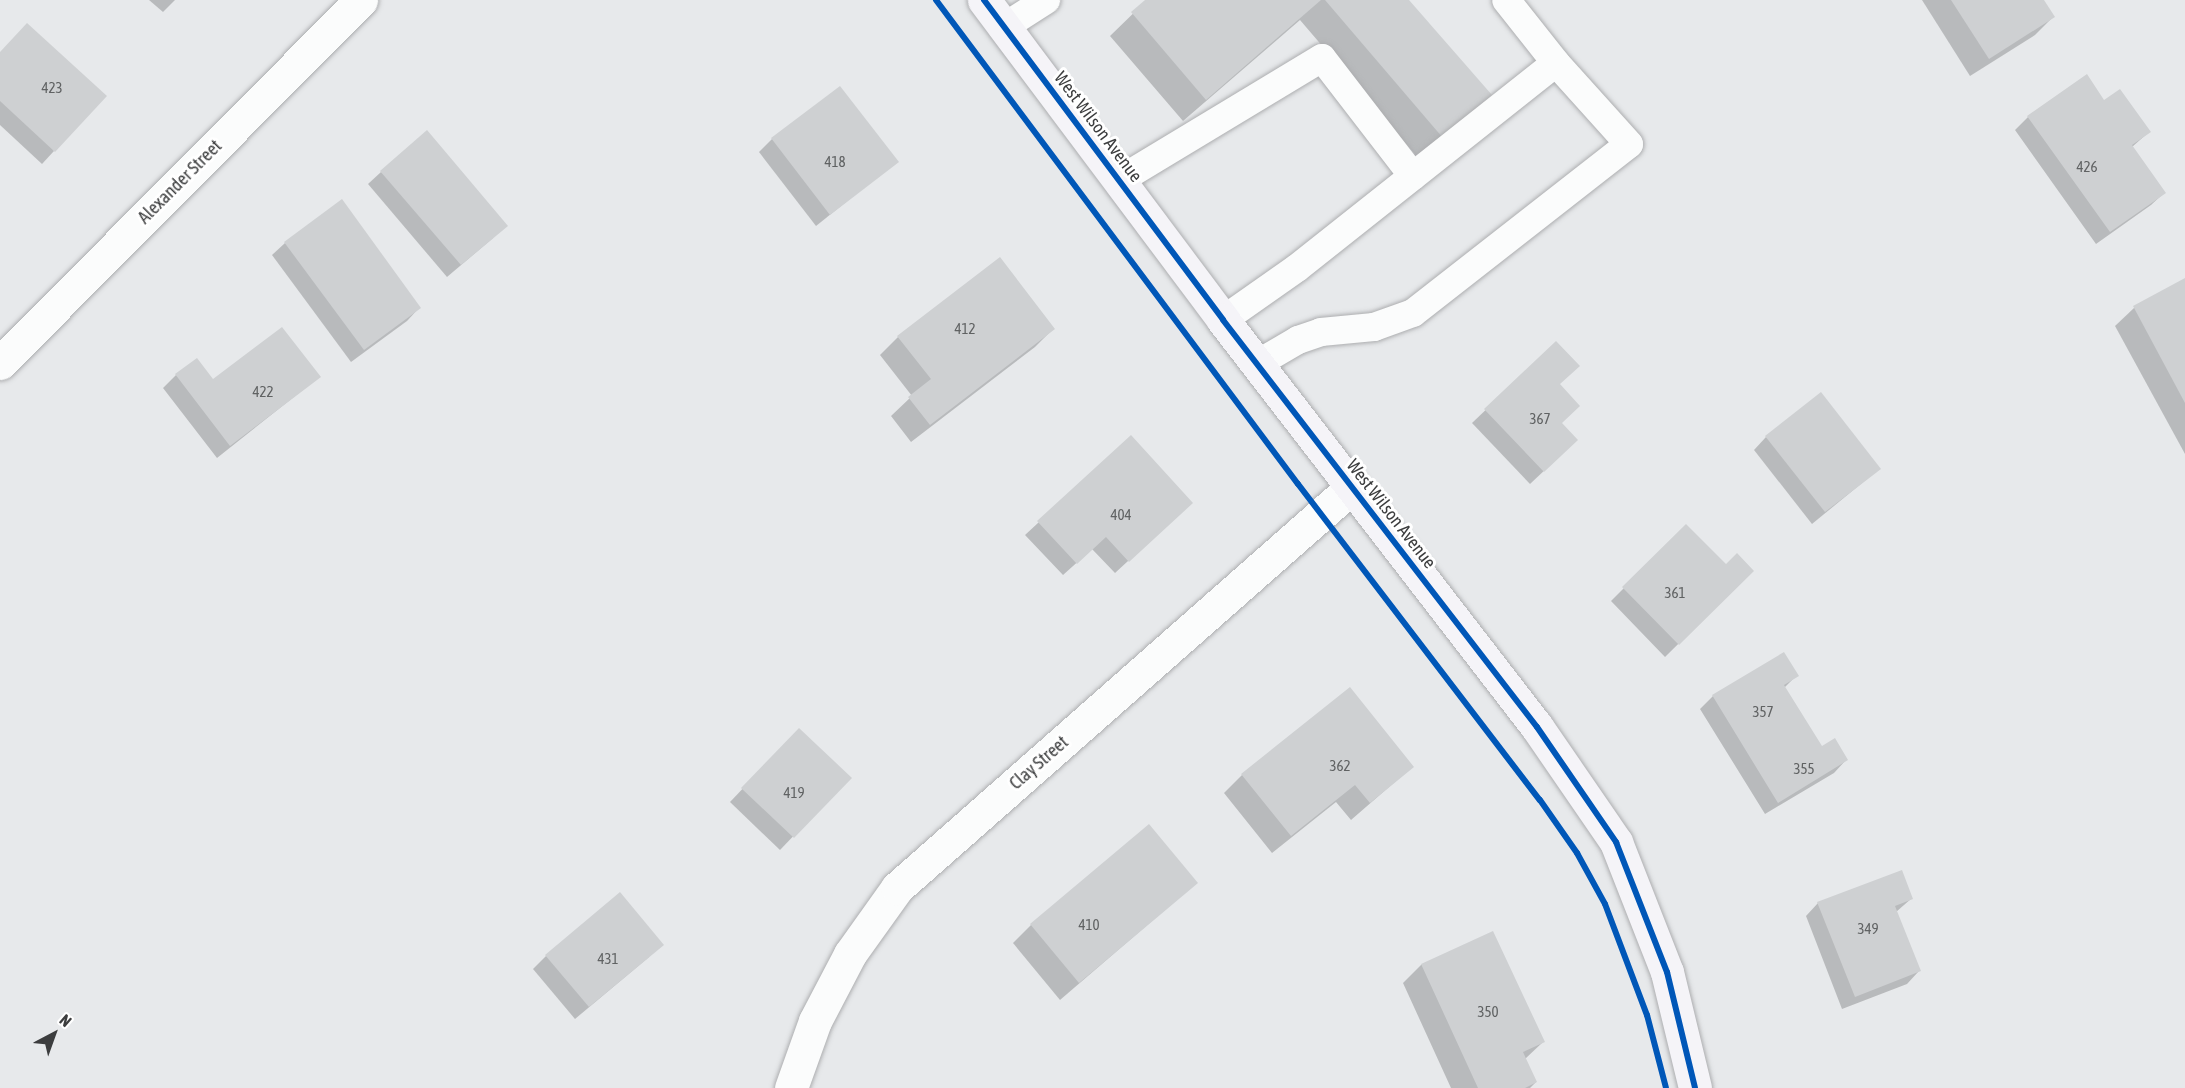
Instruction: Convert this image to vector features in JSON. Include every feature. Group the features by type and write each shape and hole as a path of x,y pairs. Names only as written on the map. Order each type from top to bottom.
{"street":[{"name":"Alexander Street","path":"0,363 361,0"},
{"name":"West Wilson Avenue","path":"984,0 1223,320 1537,727 1616,842 1667,972 1695,1088"},
{"name":"Clay Street","path":"791,1088 815,1021 850,954 897,888 1351,488"}],"lane":[{"path":"1004,27 1046,0"},
{"path":"1257,364 1298,340 1321,332 1374,327 1413,312 1629,144 1556,63 1506,0"},
{"path":"1118,181 1322,58 1413,176"},
{"path":"1223,320 1297,268 1556,63"}],"building":[{"path":"1145,0 1321,0 1206,100 1131,12"},
{"path":"1325,0 1409,0 1492,95 1443,138"},
{"path":"1951,0 2044,0 2055,17 1989,59"},
{"path":"27,23 107,96 55,152 0,101 0,52"},
{"path":"2087,74 2104,100 2120,89 2151,132 2132,145 2166,193 2110,232 2027,116"},
{"path":"840,86 899,162 830,215 771,138"},
{"path":"427,130 508,226 461,265 380,171"},
{"path":"342,199 421,308 364,350 284,242"},
{"path":"1000,257 1055,329 930,425 908,397 931,379 897,336"},
{"path":"2185,278 2185,403 2133,306"},
{"path":"282,327 321,377 230,446 175,374 197,358 213,379"},
{"path":"1556,341 1580,366 1560,384 1580,406 1562,423 1578,440 1544,472 1484,409"},
{"path":"1821,392 1881,469 1825,512 1765,436"},
{"path":"1131,435 1193,503 1129,562 1106,537 1077,564 1037,521"},
{"path":"1686,524 1726,564 1737,553 1754,571 1679,645 1622,587"},
{"path":"1784,652 1799,676 1784,685 1822,746 1835,738 1848,760 1778,803 1712,695"},
{"path":"1350,687 1414,767 1370,803 1355,785 1291,836 1241,774"},
{"path":"799,728 852,778 794,838 741,788"},
{"path":"1149,824 1198,883 1079,983 1030,924"},
{"path":"1902,870 1913,899 1895,906 1921,971 1855,997 1817,902"},
{"path":"620,892 664,945 589,1007 545,955"},
{"path":"1493,931 1545,1042 1523,1052 1537,1082 1525,1088 1478,1088 1421,964"}],"cycle path":[{"path":"936,0 1298,484 1540,800 1577,853 1605,904 1647,1015 1666,1088"},
{"path":"984,0 1223,320 1537,727 1616,842 1667,972 1695,1088"}]}
